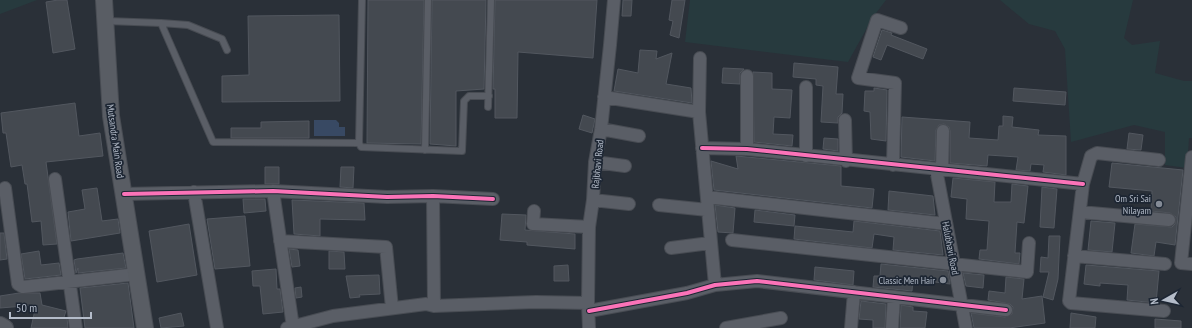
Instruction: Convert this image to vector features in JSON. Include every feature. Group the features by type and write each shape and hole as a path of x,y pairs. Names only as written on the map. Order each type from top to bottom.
{"street":[{"name":"Mutsandra Main Road","path":"104,0 111,116 146,328"},
{"name":"Rajbhavi Road","path":"589,328 589,227 614,0"},
{"path":"894,165 895,83 858,78 877,20 901,28"},
{"path":"700,58 699,112 715,285"},
{"path":"747,76 747,149"},
{"path":"806,87 806,156"},
{"path":"604,97 699,112"},
{"path":"846,120 846,161"},
{"path":"601,129 639,136"},
{"name":"Halubhavi Road","path":"943,131 939,169 946,224 955,264 966,328"},
{"path":"702,148 747,149 846,161 1083,184"},
{"path":"1159,160 1093,153 1083,184 1068,298 1071,303 1164,311"},
{"path":"1192,157 1182,262 1192,264"},
{"path":"595,162 625,166"},
{"path":"55,180 76,328"},
{"path":"5,188 18,284 22,287 28,288 137,274"},
{"path":"124,194 273,191 493,199"},
{"path":"273,191 290,327 333,316 426,304 434,306 529,302 588,307 687,293 715,285 757,281 1006,310"},
{"path":"194,192 217,328"},
{"path":"433,196 434,306"},
{"path":"707,197 946,224"},
{"path":"593,200 629,204"},
{"path":"659,205 708,210"},
{"path":"534,211 533,224 589,227"},
{"path":"1080,212 1170,220"},
{"path":"732,240 1026,272 1029,243"},
{"path":"280,241 386,247 392,308"},
{"path":"671,248 710,243"},
{"path":"1074,256 1165,264"},
{"path":"851,328 854,292"},
{"path":"892,328 894,297"},
{"path":"726,328 781,318"},
{"path":"0,325 5,328"}],"lane":[{"path":"362,0 359,143 361,147 462,151 464,100 469,96 489,96"},
{"path":"425,150 428,0"},
{"path":"488,107 491,0"},
{"path":"105,20 188,25 222,38 227,50"},
{"path":"161,23 213,142 359,143"}],"green space":[{"path":"0,0 37,0 0,14"},
{"path":"690,0 886,0 873,17 848,62 685,42"},
{"path":"1000,0 1133,0 1124,38 1132,45 1160,41 1155,73 1184,81 1192,81 1192,138 1189,138 1187,168 1165,165 1165,132 1134,125 1071,142 1065,49 1055,31 1029,24"}],"water":[{"path":"314,120 336,120 339,123 339,127 345,127 345,136 314,136"}],"building":[{"path":"67,0 75,49 53,53 46,2"},
{"path":"368,0 424,0 421,144 367,143"},
{"path":"432,0 486,0 484,89 456,91 456,146 430,144"},
{"path":"495,0 597,0 593,58 518,52 517,118 495,118 495,89 493,89"},
{"path":"623,0 632,0 631,16 622,16"},
{"path":"672,0 685,0 679,38 670,35 673,21 669,20"},
{"path":"339,15 340,101 222,102 222,76 249,75 248,16"},
{"path":"882,30 927,49 923,59 887,45 881,60 873,57"},
{"path":"640,50 657,51 656,59 672,53 666,84 691,88 692,103 614,91 618,69 638,73"},
{"path":"794,63 838,67 836,94 843,94 842,113 838,117 838,123 821,122 823,86 816,85 816,79 793,77"},
{"path":"723,68 744,69 740,73 740,84 722,83"},
{"path":"753,72 772,73 772,89 792,90 790,118 774,117 773,134 793,135 792,146 754,142"},
{"path":"874,88 887,90 886,141 871,139 870,112 864,111 865,91 874,91"},
{"path":"1014,88 1066,92 1065,105 1013,101"},
{"path":"75,103 79,136 100,133 103,156 46,162 57,244 43,245 41,221 32,222 27,184 25,184 22,165 11,167 6,133 3,133 1,113"},
{"path":"583,115 595,119 592,133 579,129"},
{"path":"1003,116 1013,117 1012,127 1039,130 1038,135 1066,136 1066,175 1043,172 1044,165 1031,164 1030,171 1016,170 1018,157 988,155 987,166 950,163 950,131 949,127 944,124 939,125 936,130 935,161 901,157 902,117 970,122 969,138 998,140 999,126 1003,126"},
{"path":"309,121 309,138 231,138 231,128 261,128 261,122"},
{"path":"1129,133 1143,135 1141,150 1127,149"},
{"path":"824,138 838,139 838,151 823,149"},
{"path":"736,156 841,166 841,186 874,189 872,208 714,190 711,161 738,169"},
{"path":"1112,163 1183,170 1175,245 1156,242 1154,256 1131,253 1135,224 1172,227 1175,224 1176,217 1170,213 1151,211 1152,191 1109,187"},
{"path":"265,167 279,167 279,184 265,184"},
{"path":"341,167 354,167 353,188 340,187"},
{"path":"953,178 995,182 994,202 1011,202 1012,184 1028,186 1024,223 1017,222 1015,253 1020,253 1019,264 979,259 980,250 987,250 989,221 966,219 967,199 951,197"},
{"path":"1042,187 1057,189 1054,228 1040,227"},
{"path":"97,188 102,221 118,219 120,233 71,241 68,212 85,209 82,190"},
{"path":"889,191 933,196 935,215 888,210"},
{"path":"243,199 265,199 266,211 244,213"},
{"path":"292,200 364,203 365,220 320,219 320,236 294,234"},
{"path":"715,205 735,208 733,233 718,232"},
{"path":"755,210 795,215 794,226 754,222"},
{"path":"502,214 526,215 525,230 575,234 575,249 527,245 527,242 500,240"},
{"path":"245,216 250,266 215,269 207,219"},
{"path":"854,221 940,231 943,255 893,250 894,237 874,234 872,248 794,239 795,226 853,232"},
{"path":"1091,221 1115,223 1112,252 1088,250"},
{"path":"189,224 197,275 157,282 149,231"},
{"path":"0,233 4,233 7,259 0,260"},
{"path":"1049,236 1060,236 1058,279 1053,300 1043,297 1049,272 1040,272 1041,257 1048,258"},
{"path":"289,249 298,250 300,266 292,267"},
{"path":"39,251 41,265 59,263 61,275 25,279 21,254"},
{"path":"329,251 344,252 345,269 329,269"},
{"path":"123,253 126,268 78,273 78,268 76,273 74,260"},
{"path":"881,264 948,271 950,284 913,279 912,291 873,287 874,276 880,276"},
{"path":"568,265 569,281 554,281 554,266"},
{"path":"1086,265 1159,271 1156,303 1127,300 1128,285 1100,283 1100,286 1084,284"},
{"path":"815,267 854,271 853,285 814,280"},
{"path":"276,269 277,289 280,289 283,312 263,314 260,286 253,286 252,271"},
{"path":"963,273 984,275 983,288 966,286"},
{"path":"379,275 380,294 359,295 360,297 350,298 346,276"},
{"path":"1006,277 1024,279 1022,299 1042,296 1045,323 1009,328 974,328 971,313 1005,317 1012,314 1013,307 1010,304 988,300 989,291 1005,293"},
{"path":"128,283 134,328 85,328 80,288"},
{"path":"301,287 302,297 296,298 295,288"},
{"path":"19,293 40,293 42,305 66,311 64,317 67,318 68,328 31,328 36,305 0,308 0,296"},
{"path":"861,301 886,304 885,328 873,328 873,320 859,319"},
{"path":"901,305 913,307 913,311 927,312 925,328 900,328"},
{"path":"181,313 184,326 161,328 159,318"},
{"path":"1071,313 1096,317 1095,328 1070,328"},
{"path":"1155,319 1181,321 1181,328 1155,328"}],"cycle path":[{"path":"702,148 747,149 1083,184"},
{"path":"124,194 273,191 387,197 433,196 493,199"},
{"path":"589,311 687,293 715,285 757,281 1006,310"}],"place":[{"name":"Om Sri Sai Nilayam","path":"1159,204"},
{"name":"Classic Men Hair","path":"943,280"}]}
